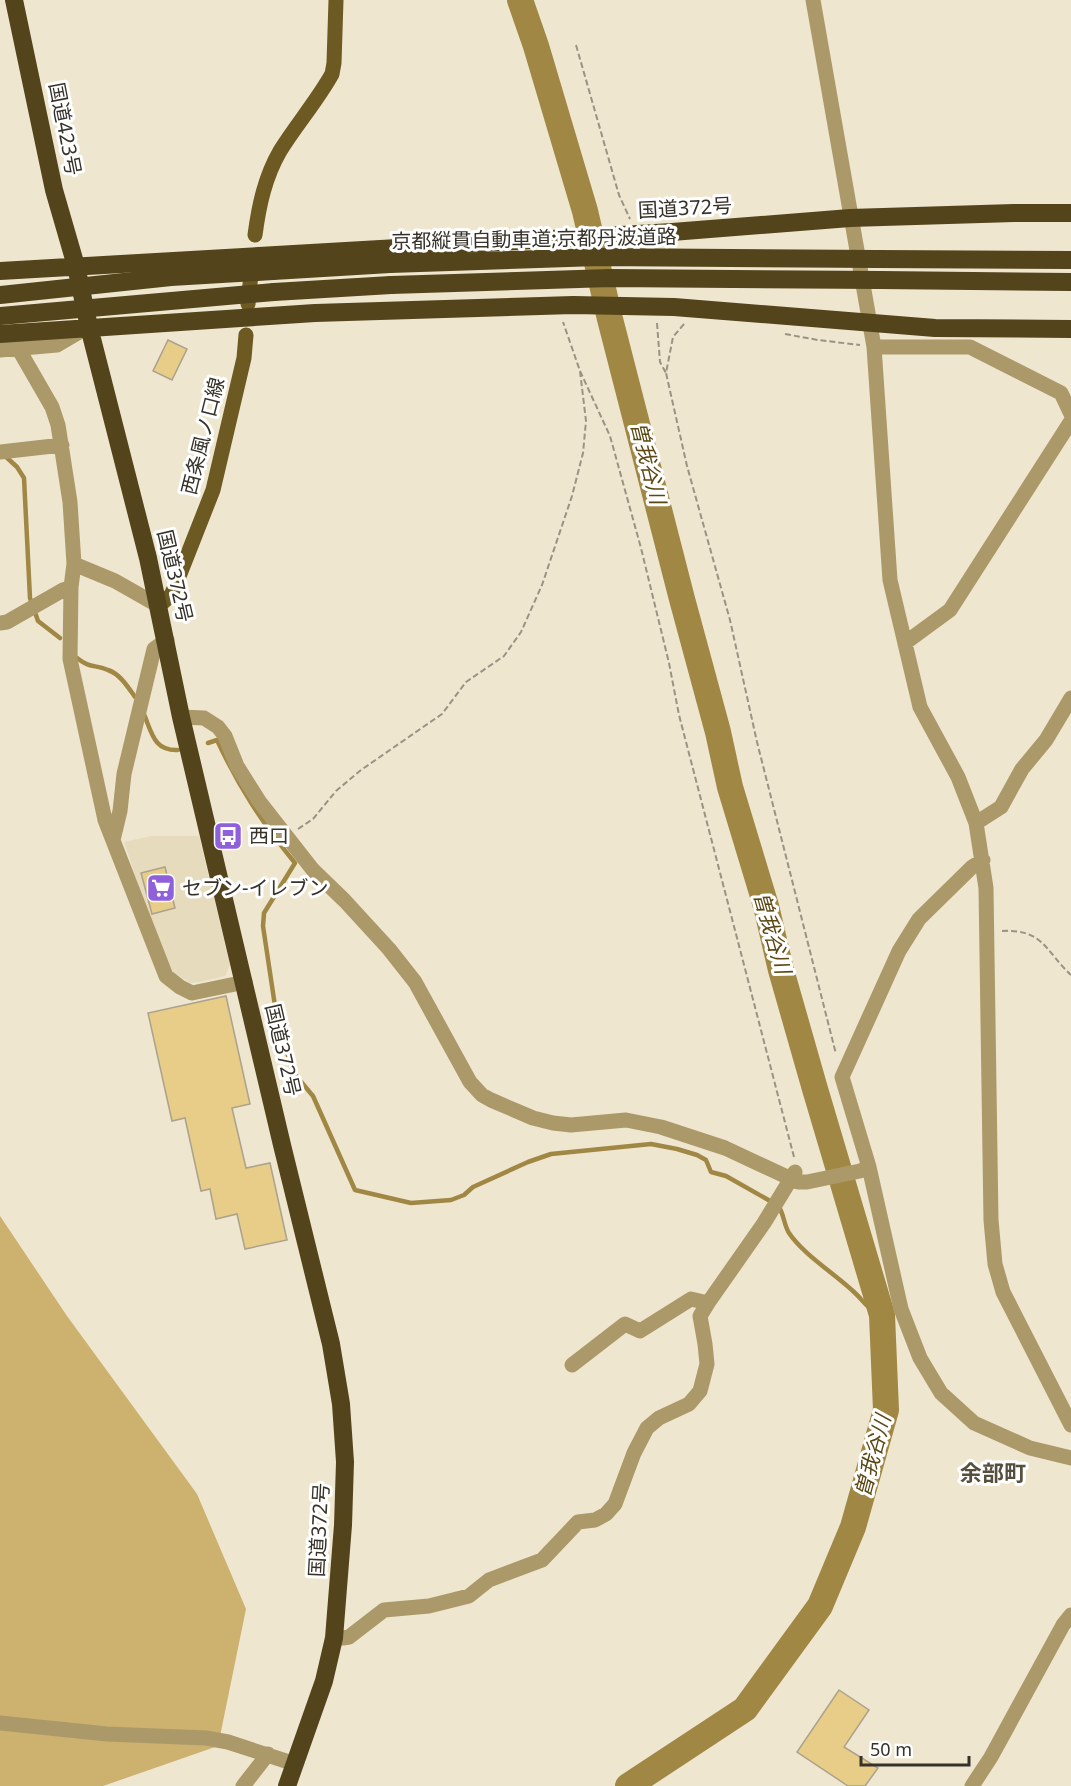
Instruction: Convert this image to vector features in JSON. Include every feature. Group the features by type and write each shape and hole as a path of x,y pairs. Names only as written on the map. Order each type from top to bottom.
{"highway":[{"name":"国道423号","path":"14,0 54,190 76,266"},
{"name":"国道372号","path":"287,1786 324,1681 333,1638 343,1525 345,1462 341,1404 331,1344 181,717 159,606 89,327 76,266 672,232 850,218 1071,213"},
{"name":"京都縦貫自動車道;京都丹波道路","path":"0,295 171,277 390,264 598,257 1071,260"},
{"path":"0,271 76,266"},
{"name":"京都縦貫自動車道;京都丹波道路","path":"0,316 274,292 391,285 610,278 1071,282"},
{"path":"0,334 315,313 565,305 674,307 935,328 1071,329"}],"main road":[{"path":"255,235 260,200 276,160 332,74 336,0"},
{"path":"248,304 252,264"},
{"name":"西条風ノ口線","path":"159,606 171,595 210,499 244,358 246,335"}],"street":[{"path":"813,0 874,347 890,580 920,707 958,777 976,824 983,860 987,932 991,1220 995,1264 1003,1292 1071,1425"},
{"path":"0,350 57,345 89,327"},
{"path":"874,347 970,347 1061,393 1071,414"},
{"path":"18,348 52,407 58,425 70,502 74,564 71,587 70,659 103,809 113,840 166,976 192,993 245,982"},
{"path":"905,643 950,610 1071,422"},
{"path":"3,451 62,446"},
{"path":"74,564 115,581 159,606"},
{"path":"0,623 7,622 71,587"},
{"path":"113,840 120,812 124,774 154,649 167,640"},
{"path":"976,824 1001,807 1022,769 1046,740 1071,698"},
{"path":"181,717 204,718 218,727 225,736 237,766 253,792 285,835 313,870 345,901 415,982 470,1082 482,1095 516,1112 553,1123 581,1124 626,1120 661,1127 725,1148 795,1180 865,1169"},
{"path":"983,860 972,867 919,919 899,951 842,1077 901,1309 920,1358 941,1393 974,1423 1030,1448 1071,1458"},
{"path":"333,1638 349,1637 384,1610 438,1604 469,1596 489,1580 542,1560 578,1522 595,1520 606,1514 615,1504 634,1453 647,1428 659,1418 689,1404 700,1391 706,1365 700,1316 795,1180"},
{"path":"572,1365 625,1324 640,1331 691,1299 708,1303"},
{"path":"972,1786 996,1748 1063,1625 1071,1615"},
{"path":"0,1724 107,1734 207,1738 228,1742 295,1764"},
{"path":"243,1786 268,1754"}],"path":[{"path":"576,45 630,234"},
{"path":"285,835 313,819 336,791 361,770 442,714 466,682 504,656 521,632 542,585 572,496 583,453 586,421 580,371 565,305"},
{"path":"684,324 673,337 666,374 687,466 730,620 757,742 842,1077"},
{"path":"777,332 874,347"},
{"path":"580,371 610,436 635,526 669,663 679,716 795,1180"},
{"path":"987,932 1020,930 1035,937 1050,950 1071,975"}],"shaded area":[{"path":"151,836 199,836 230,965 225,976 190,983 173,972 150,920 124,842"},
{"path":"0,1216 67,1316 197,1494 246,1609 218,1746 103,1786 0,1786"}],"building":[{"path":"168,340 187,349 172,380 153,371"},
{"path":"165,867 175,908 152,914 141,873"},
{"path":"226,996 250,1104 232,1108 246,1168 270,1163 287,1240 245,1249 237,1214 216,1219 210,1189 201,1191 185,1118 172,1121 148,1013"},
{"path":"839,1690 869,1710 844,1747 878,1768 865,1786 848,1786 797,1752"}],"waterway":[{"name":"曽我谷川","path":"520,0 585,211 610,319 718,732 730,787 766,906 781,970 815,1089 882,1315 886,1410 853,1527 820,1606 745,1709 628,1786"},
{"path":"4,455 17,467 24,478 30,598 38,621 60,638"},
{"path":"77,658 86,664 116,674 135,697"},
{"path":"143,712 158,744 178,750"},
{"path":"208,743 217,740 252,804 295,863 264,913 263,926 275,1006 292,1071 313,1096 355,1190 411,1203 451,1200 464,1195 473,1187 551,1154 651,1144 697,1155 706,1160 711,1172 726,1176 772,1202"},
{"path":"779,1207 789,1233 802,1249 858,1295 870,1308 882,1315"}],"place":[{"name":"西口","path":"228,836"},
{"name":"セブン-イレブン","path":"161,888"}],"district":[{"name":"余部町","path":"993,1473"}]}
